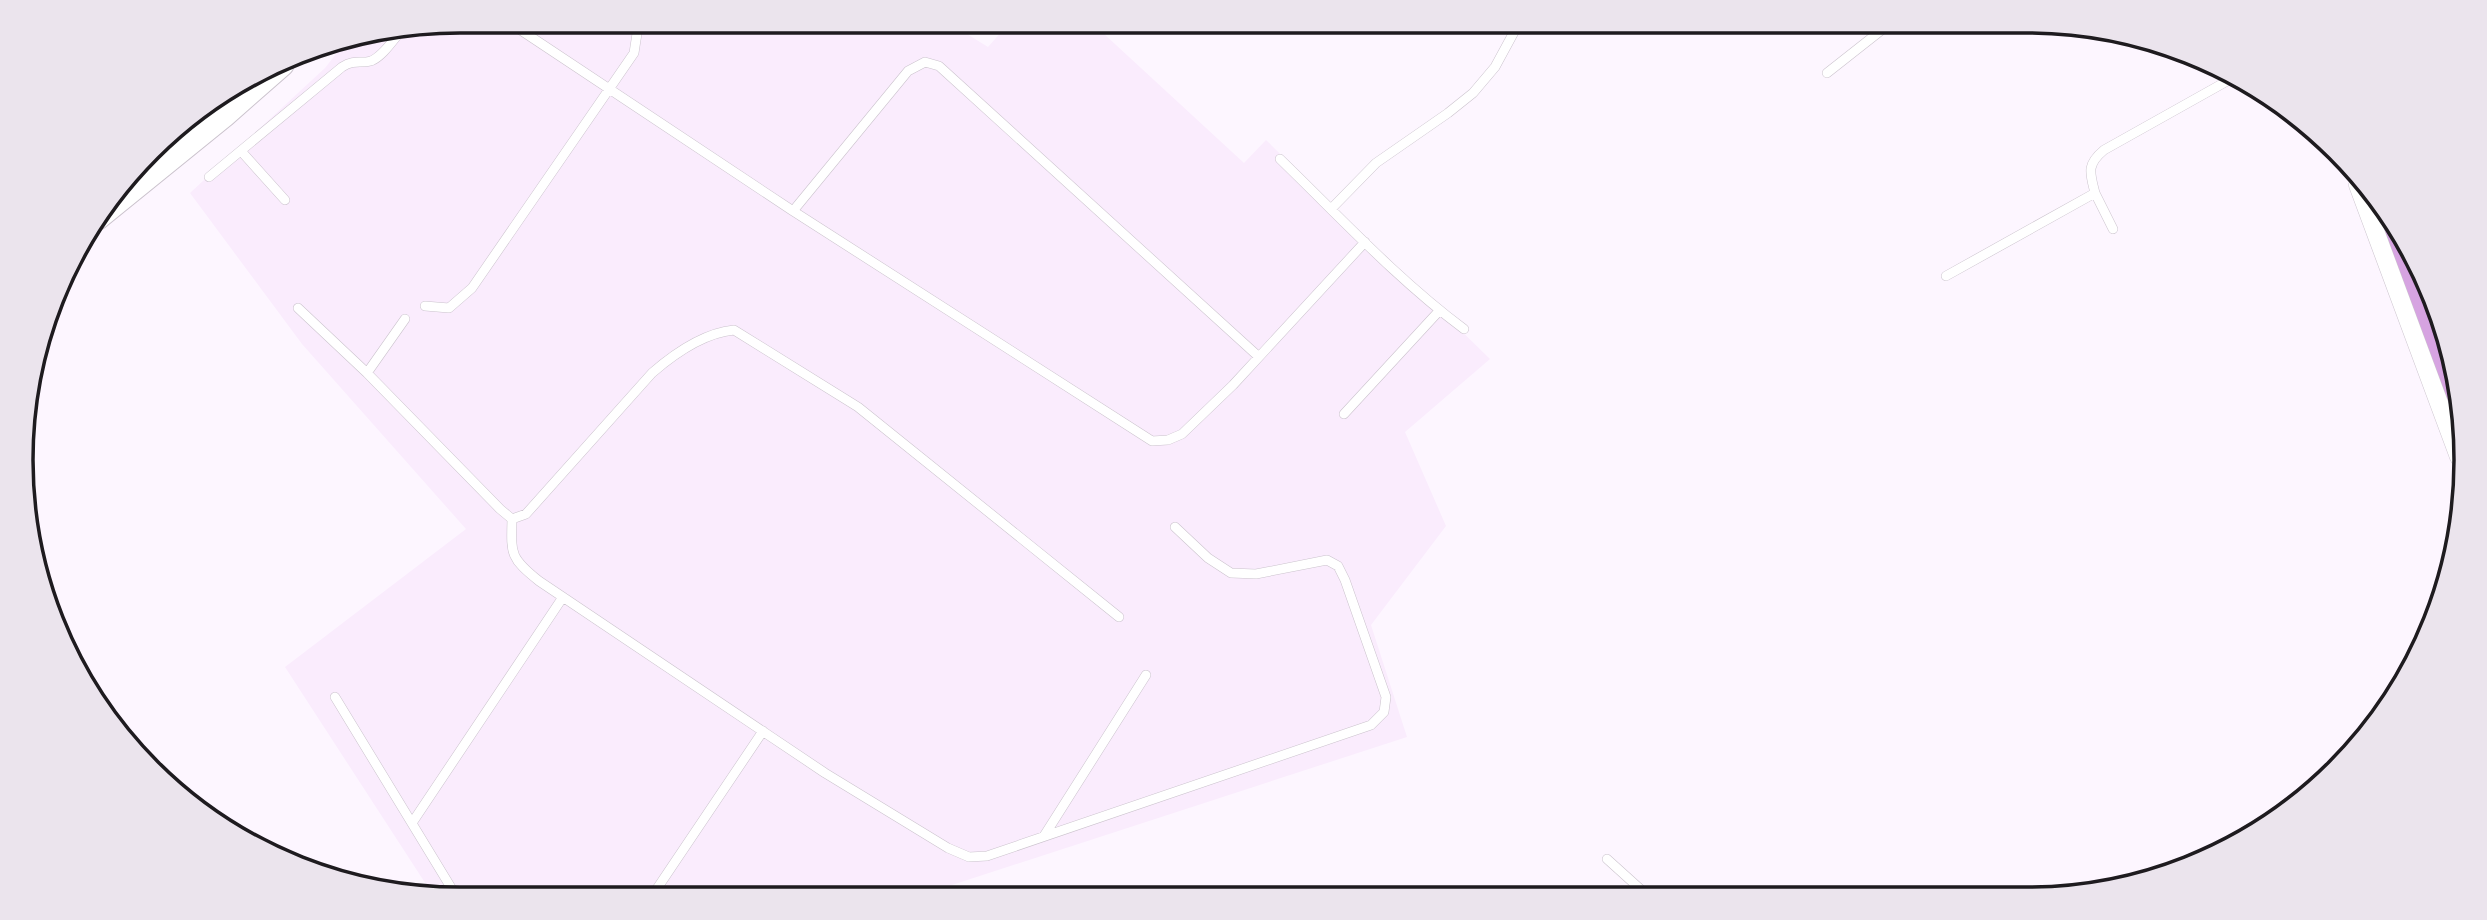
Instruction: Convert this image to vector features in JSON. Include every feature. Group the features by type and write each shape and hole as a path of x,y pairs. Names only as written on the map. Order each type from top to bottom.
{"street":[{"path":"160,156 251,88"},
{"path":"2362,195 2453,441"}],"lane":[{"path":"525,33 793,211 1152,441 1168,440 1182,434 1259,357 1365,242"},
{"path":"425,306 449,307 472,288 634,53 638,33"},
{"path":"1331,209 1376,163 1473,93 1495,67 1513,33"},
{"path":"1827,74 1878,33"},
{"path":"209,177 342,66 352,61 370,61 394,38"},
{"path":"793,211 908,71 925,62 939,66 1259,357"},
{"path":"2113,229 2095,193 2090,173 2092,160 2225,82"},
{"path":"241,151 285,200"},
{"path":"1280,159 1439,311 1464,329"},
{"path":"1946,276 2095,193"},
{"path":"298,308 367,373 512,519"},
{"path":"1343,414 1439,311"},
{"path":"367,373 405,319"},
{"path":"512,519 526,514 652,373 671,356 717,332 734,330 858,407 1119,617"},
{"path":"512,519 511,551 520,566 825,773 948,848 968,857 986,856 1371,725 1384,712 1386,697 1338,566 1327,560 1256,574 1231,573 1208,558 1175,527"},
{"path":"412,823 563,597"},
{"path":"1044,836 1146,676"},
{"path":"335,697 451,887"},
{"path":"658,887 762,731"},
{"path":"1607,859 1638,887"}],"shaded area":[{"path":"965,33 988,47 1000,33 1103,33 1244,163 1266,140 1490,359 1405,432 1446,526 1371,625 1407,737 946,887 427,885 285,667 466,529 302,344 190,193 325,68 338,52 377,41 432,34"}],"waterway":[{"path":"2394,242 2447,384"}]}
